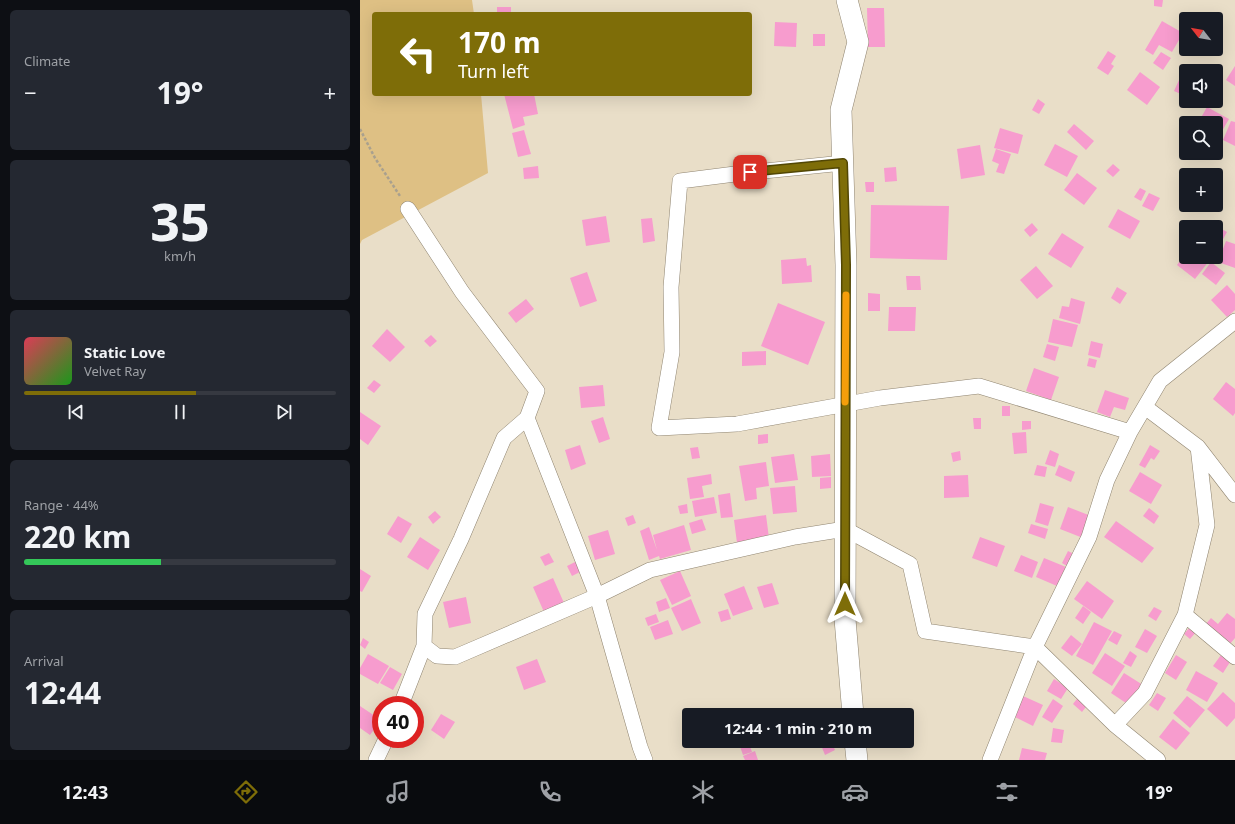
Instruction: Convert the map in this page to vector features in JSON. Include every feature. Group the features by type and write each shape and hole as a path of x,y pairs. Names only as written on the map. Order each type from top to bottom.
{"street":[{"path":"847,0 858,42 841,110 846,265 844,529 845,619 852,708"},
{"path":"843,163 680,181 671,287 672,352 659,428 737,424 880,398 979,386 1130,432"},
{"path":"405,696 424,646 425,614 461,539 504,438 527,418 537,390 462,292 408,209"},
{"path":"990,760 1035,647 1090,537 1107,480 1130,432 1160,381 1235,321"},
{"path":"1145,407 1198,447 1235,495"},
{"path":"527,418 597,596 645,760"},
{"path":"1115,725 1145,693 1185,615 1207,525 1198,447"},
{"path":"424,646 437,656 455,657 597,596 650,570 788,539 844,529 910,564 925,630 1035,647 1115,725 1158,760"},
{"path":"1185,615 1235,657"},
{"path":"376,760 382,748"},
{"path":"856,748 857,760"}],"path":[{"path":"360,129 375,158 408,209"}],"shaded area":[{"path":"360,0 472,0 474,12 372,12 372,96 481,96 488,173 362,240 360,244"}],"building":[{"path":"1154,0 1163,0 1162,7 1154,6"},
{"path":"497,7 511,7 511,12 497,12"},
{"path":"867,8 884,8 885,47 868,47"},
{"path":"1162,21 1179,31 1179,40 1172,52 1159,45 1153,55 1145,50"},
{"path":"775,22 797,23 796,47 774,46"},
{"path":"813,34 825,34 825,46 813,46"},
{"path":"1108,51 1116,56 1111,64 1114,66 1108,75 1097,68"},
{"path":"1161,52 1171,58 1163,70 1153,63"},
{"path":"1235,66 1235,86 1226,80"},
{"path":"1140,72 1160,87 1147,105 1127,90"},
{"path":"1179,80 1179,93 1174,91"},
{"path":"505,96 534,96 538,114 523,117 525,125 513,129"},
{"path":"1038,99 1045,104 1039,114 1032,110"},
{"path":"1206,108 1209,108 1229,119 1223,129 1223,116 1202,116"},
{"path":"1231,121 1235,122 1235,146 1223,140"},
{"path":"1074,124 1094,141 1086,150 1067,132"},
{"path":"1000,128 1023,135 1018,154 994,148"},
{"path":"524,130 531,154 518,157 512,133"},
{"path":"1055,144 1078,156 1067,177 1044,165"},
{"path":"980,145 985,175 961,179 957,149"},
{"path":"996,149 1011,154 1004,174 996,172 999,164 992,161"},
{"path":"1113,164 1120,170 1113,177 1106,171"},
{"path":"538,166 539,178 524,179 523,168"},
{"path":"896,167 897,181 885,182 884,168"},
{"path":"1077,173 1097,188 1084,205 1064,190"},
{"path":"865,182 874,182 874,192 866,192"},
{"path":"1140,188 1146,191 1141,201 1134,197"},
{"path":"1149,193 1160,198 1153,211 1142,206"},
{"path":"871,205 949,206 947,260 870,258"},
{"path":"1118,209 1140,221 1130,239 1108,227"},
{"path":"606,216 610,242 586,246 582,220"},
{"path":"652,218 655,241 643,243 641,219"},
{"path":"1032,223 1038,230 1030,237 1024,230"},
{"path":"1223,230 1227,232 1223,239"},
{"path":"1062,233 1084,247 1071,268 1048,254"},
{"path":"1226,241 1235,244 1235,268 1223,264 1223,249"},
{"path":"806,258 807,266 811,265 812,282 782,284 781,260"},
{"path":"1179,262 1179,264 1207,264 1195,279 1177,265"},
{"path":"1210,264 1214,264 1225,273 1216,285 1202,274"},
{"path":"1036,266 1053,286 1037,299 1020,280"},
{"path":"587,272 597,301 580,307 570,278"},
{"path":"906,276 920,276 921,290 907,290"},
{"path":"1227,285 1235,294 1235,310 1227,317 1211,300"},
{"path":"1117,287 1127,293 1120,304 1111,298"},
{"path":"868,293 880,294 880,311 868,311"},
{"path":"1071,298 1085,302 1080,324 1059,318 1062,306 1069,307"},
{"path":"526,299 534,309 516,323 508,313"},
{"path":"778,303 825,322 808,365 761,346"},
{"path":"889,307 916,307 915,331 888,331"},
{"path":"1053,319 1078,325 1072,347 1048,342"},
{"path":"387,329 405,347 390,362 372,346"},
{"path":"431,335 437,341 430,347 424,341"},
{"path":"1091,341 1103,344 1100,358 1088,355"},
{"path":"1047,344 1059,347 1055,361 1043,357"},
{"path":"766,351 766,365 742,366 742,352"},
{"path":"1089,358 1097,360 1095,368 1087,366"},
{"path":"1034,368 1059,377 1051,400 1026,391"},
{"path":"374,380 381,385 374,393 367,388"},
{"path":"1226,382 1235,389 1235,413 1233,416 1213,399"},
{"path":"603,385 605,406 581,408 579,387"},
{"path":"1105,390 1129,398 1125,410 1114,407 1110,417 1097,412"},
{"path":"1002,406 1010,406 1010,416 1002,416"},
{"path":"360,412 381,426 368,445 360,439"},
{"path":"603,417 610,439 599,443 591,421"},
{"path":"973,418 981,418 981,429 974,429"},
{"path":"1022,421 1031,421 1031,429 1022,430"},
{"path":"1026,432 1027,453 1014,454 1012,433"},
{"path":"768,434 768,443 758,444 758,435"},
{"path":"580,445 586,464 571,470 565,450"},
{"path":"1150,445 1160,451 1154,460 1151,458 1145,468 1139,465"},
{"path":"698,447 700,458 692,459 690,448"},
{"path":"1050,450 1059,454 1055,467 1045,464"},
{"path":"960,451 961,460 953,462 951,453"},
{"path":"794,454 798,480 775,483 771,457"},
{"path":"830,454 831,476 812,477 811,456"},
{"path":"766,462 769,486 756,488 757,499 745,501 739,466"},
{"path":"1037,465 1047,467 1045,477 1034,475"},
{"path":"1059,465 1075,472 1071,482 1055,475"},
{"path":"1140,472 1162,485 1151,504 1129,491"},
{"path":"711,474 712,484 702,486 704,497 690,499 687,478"},
{"path":"968,475 969,497 944,498 944,476"},
{"path":"831,477 831,488 820,489 820,478"},
{"path":"795,486 797,512 773,514 770,488"},
{"path":"730,493 733,517 721,518 718,495"},
{"path":"714,497 717,513 695,517 692,501"},
{"path":"1040,503 1054,507 1048,526 1035,522"},
{"path":"687,504 688,513 680,514 678,506"},
{"path":"1068,507 1091,516 1083,538 1060,529"},
{"path":"1149,508 1159,516 1154,524 1143,516"},
{"path":"435,511 441,517 433,524 428,517"},
{"path":"633,515 636,523 628,526 625,518"},
{"path":"766,515 769,538 737,543 734,520"},
{"path":"398,516 412,524 401,543 387,534"},
{"path":"702,519 706,530 692,534 689,523"},
{"path":"1116,521 1154,548 1142,563 1104,537"},
{"path":"1031,524 1048,529 1045,539 1028,533"},
{"path":"684,525 691,550 660,559 659,556 649,560 640,531 649,527 657,550 653,535"},
{"path":"608,530 615,554 595,560 588,536"},
{"path":"420,537 440,550 428,570 407,557"},
{"path":"980,537 1005,546 997,567 972,558"},
{"path":"1068,551 1076,555 1070,568 1062,563"},
{"path":"549,553 554,562 545,566 540,557"},
{"path":"1021,555 1038,562 1032,578 1014,571"},
{"path":"1044,558 1066,567 1057,586 1036,577"},
{"path":"577,561 582,571 572,576 567,566"},
{"path":"360,569 371,576 362,592 360,591"},
{"path":"680,571 691,596 672,605 660,580"},
{"path":"553,578 564,603 544,612 533,587"},
{"path":"1087,581 1114,601 1102,619 1074,599"},
{"path":"772,583 779,604 764,608 757,587"},
{"path":"744,586 753,609 733,616 724,594"},
{"path":"466,597 471,623 449,628 443,602"},
{"path":"666,598 670,608 659,612 656,602"},
{"path":"691,599 701,623 682,631 671,608"},
{"path":"1083,606 1091,612 1083,624 1075,618"},
{"path":"1154,607 1162,611 1156,621 1148,616"},
{"path":"728,609 731,619 721,622 718,612"},
{"path":"1227,613 1235,619 1235,638 1229,645 1205,625 1211,618 1218,624"},
{"path":"656,614 659,622 648,626 645,618"},
{"path":"668,620 673,634 655,640 650,627"},
{"path":"1094,622 1112,631 1093,665 1076,656"},
{"path":"1190,627 1196,632 1190,639 1184,634"},
{"path":"1145,629 1157,636 1147,653 1135,647"},
{"path":"1114,631 1122,635 1117,645 1108,640"},
{"path":"1071,635 1082,644 1072,656 1061,648"},
{"path":"363,638 369,642 365,649 360,645"},
{"path":"1130,651 1137,656 1131,667 1123,663"},
{"path":"1105,653 1125,666 1112,686 1092,673"},
{"path":"368,654 389,666 378,684 360,674 360,668"},
{"path":"1176,655 1187,662 1176,680 1165,673"},
{"path":"1221,655 1230,662 1223,673 1213,666"},
{"path":"537,659 546,682 524,690 516,667"},
{"path":"390,667 402,674 393,690 380,683"},
{"path":"1196,671 1218,683 1207,702 1186,690"},
{"path":"1124,673 1143,685 1129,705 1111,693"},
{"path":"1054,679 1068,688 1061,699 1047,691"},
{"path":"1223,692 1235,703 1235,718 1227,727 1207,709"},
{"path":"1157,693 1166,698 1158,711 1149,705"},
{"path":"1080,695 1089,703 1082,712 1073,704"},
{"path":"1023,696 1043,705 1033,726 1013,716"},
{"path":"1187,696 1205,710 1190,728 1173,713"},
{"path":"1053,699 1063,706 1052,723 1042,717"},
{"path":"360,706 372,714 372,732 370,735 360,728"},
{"path":"441,714 455,722 444,739 431,730"},
{"path":"1173,719 1190,733 1176,750 1159,737"},
{"path":"1053,728 1064,730 1062,743 1051,742"},
{"path":"740,748 751,748 752,752 743,755"},
{"path":"822,748 834,748 835,750 825,755"},
{"path":"1022,748 1047,753 1045,760 1019,760"},
{"path":"755,751 758,760 745,760 743,756"}],"slow traffic":[{"path":"845,402 846,295"}],"route":[{"path":"750,172 843,163 846,265 844,529 845,604"}]}
